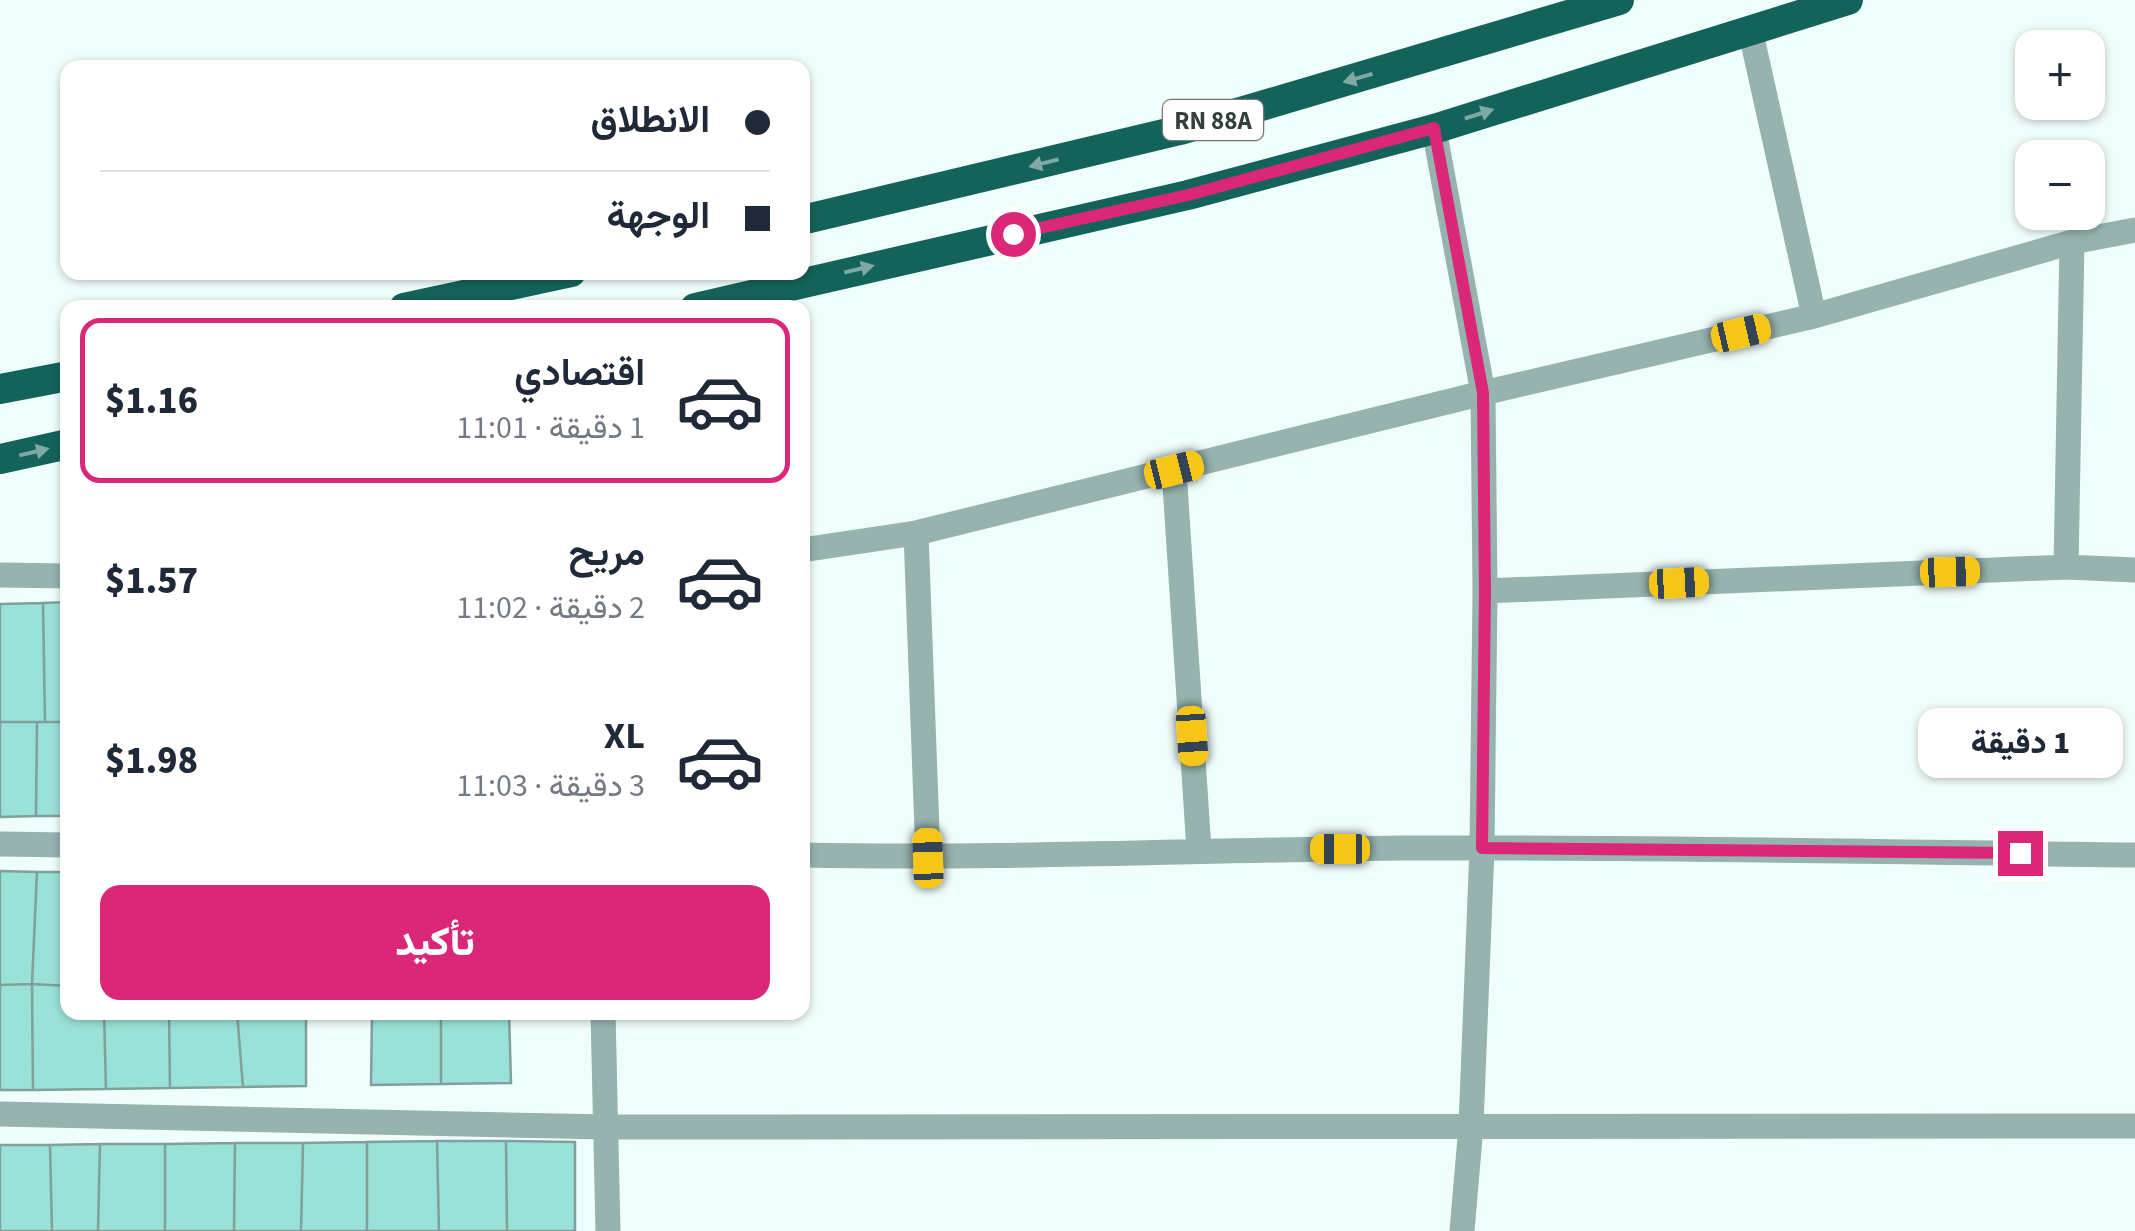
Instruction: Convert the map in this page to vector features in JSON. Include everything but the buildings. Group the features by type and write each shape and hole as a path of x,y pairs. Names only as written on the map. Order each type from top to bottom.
{"highway":[{"name":"RN 88A","path":"810,218 1180,130 1618,0"},
{"path":"731,300 1188,195 1434,128 1848,0"},
{"path":"441,300 535,280"},
{"path":"0,389 60,378"},
{"path":"0,459 60,446"}],"street":[{"path":"1750,28 1814,316"},
{"path":"1434,128 1483,393 1482,848 1471,1126 1462,1231"},
{"path":"810,549 916,533 1814,316 2072,242 2135,230"},
{"path":"2066,567 2072,242"},
{"path":"1174,470 1199,850"},
{"path":"916,533 928,858"},
{"path":"1485,591 2066,567 2135,570"},
{"path":"0,575 60,576"},
{"path":"0,844 60,845"},
{"path":"810,855 928,858 1199,850 1482,848 2135,854"},
{"path":"603,1020 608,1231"},
{"path":"0,1114 606,1127 2135,1126"}],"route":[{"path":"1013,234 1188,195 1434,128 1483,393 1482,848 2020,853"}]}
